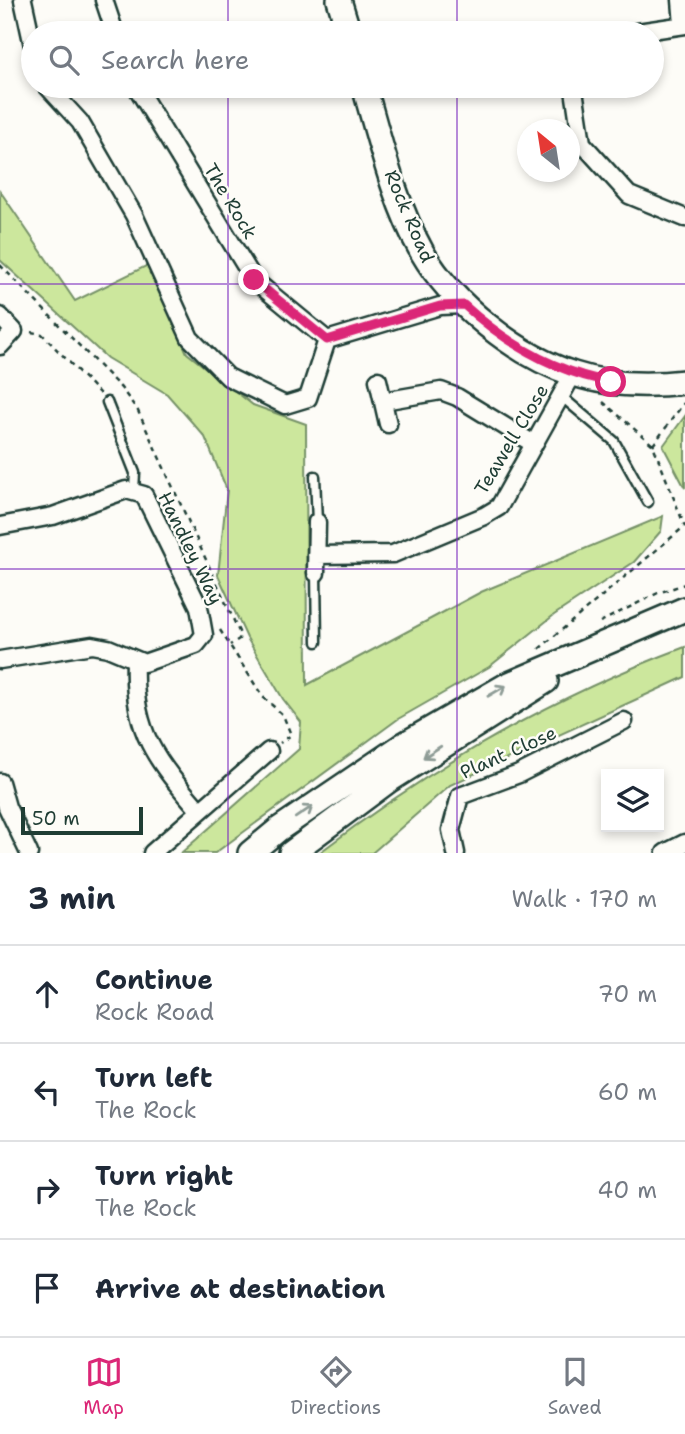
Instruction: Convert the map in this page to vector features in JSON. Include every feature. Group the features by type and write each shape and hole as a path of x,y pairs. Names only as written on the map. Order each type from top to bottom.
{"main road":[{"path":"339,0 345,21"},
{"name":"Rock Road","path":"368,98 390,174 421,249 441,281 464,305 516,344 573,374 640,385 685,382"},
{"path":"250,853 279,829 403,745 508,685 685,609"},
{"path":"291,853 388,781 615,639"}],"street":[{"path":"23,0 28,21"},
{"path":"104,0 111,21"},
{"path":"664,28 684,25 681,0"},
{"path":"58,98 80,122 134,215 190,338 228,377 285,405 308,398 327,340 440,306 464,305"},
{"name":"The Rock","path":"143,98 254,280 327,340"},
{"path":"575,98 582,143 629,195 685,218"},
{"path":"0,316 14,331 0,346"},
{"name":"Teawell Close","path":"316,555 393,554 484,516 499,506 573,374"},
{"path":"378,380 388,424"},
{"path":"383,401 441,391 457,397 532,443"},
{"name":"Handley Way","path":"0,526 53,516 134,490 150,503 174,562 202,616 204,635 196,645 157,660 135,662"},
{"path":"316,573 317,522"},
{"path":"0,660 92,645 108,648 135,662 133,694 144,733 162,766 200,811"},
{"name":"Plant Close","path":"456,853 452,830 460,796 519,774 624,721"},
{"path":"152,853 270,751"},
{"path":"0,782 6,807 29,853"},
{"path":"665,853 685,844"}],"lane":[{"path":"561,396 614,441 648,502"},
{"path":"107,402 135,473 134,490"},
{"path":"315,477 317,522"},
{"path":"316,573 317,642"}],"path":[{"path":"0,265 121,388 138,411 240,634 239,639 230,645"},
{"path":"14,331 42,334 107,402"},
{"path":"653,445 685,401"},
{"path":"531,656 685,526 653,445 603,402"},
{"path":"202,616 215,622 263,697 283,715 291,734 270,751"}],"green space":[{"path":"0,191 75,301 148,265 187,353 253,405 306,424 307,685 481,592 663,516 661,531 634,562 554,615 489,667 398,719 215,853 181,853 299,749 301,722 283,699 247,638 218,575 227,490 205,437 167,394 107,358 0,260"},
{"path":"685,416 685,488 663,446"},
{"path":"685,647 685,677 450,785 372,853 319,853 405,792 494,736 588,688"}],"route":[{"path":"254,280 327,340 440,306 464,305 495,330 551,364 573,374 611,382"}]}
